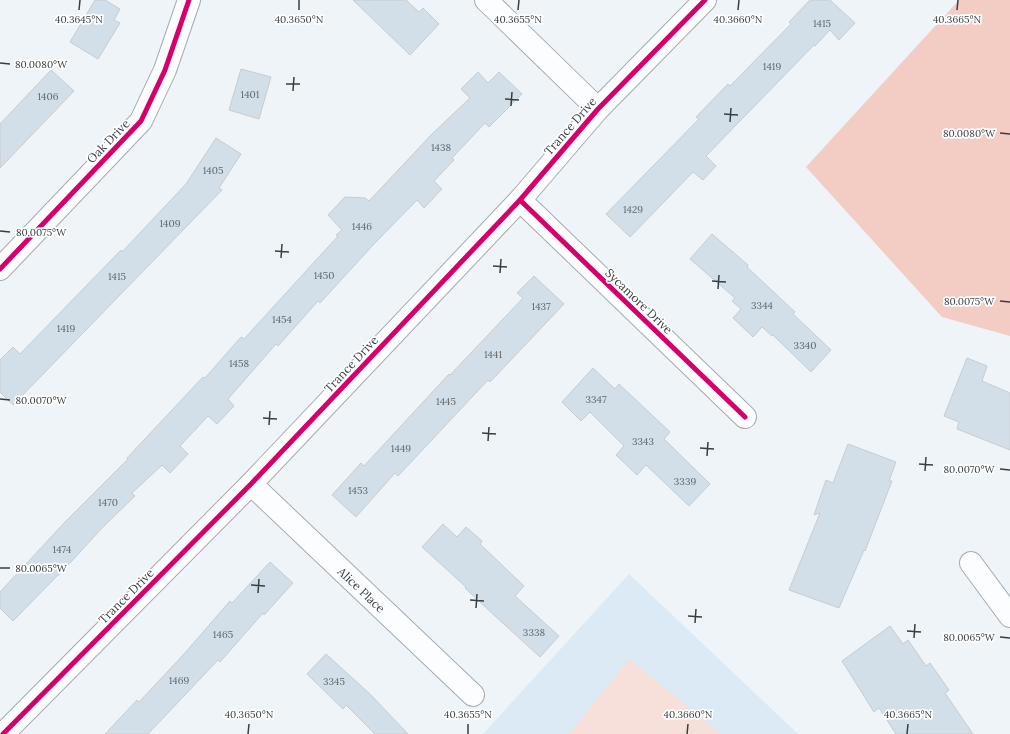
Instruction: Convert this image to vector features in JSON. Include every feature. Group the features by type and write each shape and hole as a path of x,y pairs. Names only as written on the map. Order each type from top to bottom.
{"street":[{"name":"Oak Drive","path":"0,269 141,121 165,70 189,0"},
{"path":"486,0 598,109"},
{"name":"Trance Drive","path":"3,734 251,484 520,200 598,109 705,0"},
{"name":"Sycamore Drive","path":"520,200 745,417"},
{"name":"Alice Place","path":"251,484 473,695"},
{"path":"971,563 1010,616"}],"shaded area":[{"path":"959,0 1010,0 1010,336 942,317 806,167"},
{"path":"629,574 798,734 483,734"},
{"path":"629,659 721,734 569,734"}],"building":[{"path":"95,0 105,0 120,9 114,20 120,23 98,59 70,42"},
{"path":"353,0 406,0 419,12 423,8 439,24 410,55"},
{"path":"810,0 830,0 855,23 839,40 830,30 815,46 814,45 706,156 716,166 703,180 693,172 630,237 606,214 699,119 696,117 728,84 730,86 791,24 789,22"},
{"path":"241,69 271,77 259,119 229,110"},
{"path":"51,70 74,91 0,168 0,124"},
{"path":"478,72 488,83 499,72 522,94 489,127 485,123 452,158 454,160 434,181 442,189 424,208 417,200 320,303 318,301 278,346 276,344 228,399 234,406 217,424 208,416 180,446 188,454 170,473 162,465 132,493 135,496 102,528 59,575 13,621 0,608 0,592 65,522 128,459 127,458 203,377 205,378 241,337 244,339 338,236 336,235 342,230 328,215 345,197 365,198 369,201 431,135 470,98 461,89"},
{"path":"216,138 241,154 219,188 222,190 13,405 0,392 0,360 13,347 20,354 121,250 122,252 186,184"},
{"path":"712,234 748,265 747,267 795,312 793,314 831,350 811,372 773,335 772,336 762,327 753,337 733,318 741,309 732,301 735,298 690,259"},
{"path":"534,276 564,304 490,382 488,380 398,476 395,473 356,517 332,495 361,463 364,466 449,374 450,375 523,298 517,293"},
{"path":"967,358 987,366 982,381 1010,393 1010,450 957,429 959,422 944,416"},
{"path":"593,368 615,389 619,384 670,432 664,439 710,484 689,506 646,465 637,475 616,455 624,446 590,412 581,421 562,402"},
{"path":"848,444 896,462 889,481 892,481 865,551 864,550 839,608 789,590 820,513 814,515 826,480 833,483"},
{"path":"443,524 457,537 466,527 482,541 480,544 524,586 515,596 559,636 540,657 422,547"},
{"path":"270,562 293,583 264,615 263,613 220,662 218,660 148,734 105,734 137,700 139,702 184,654 230,601 232,603"},
{"path":"890,626 903,644 908,640 926,666 930,663 949,690 945,693 973,734 896,734 879,708 874,712 842,661"},
{"path":"326,654 370,694 408,734 375,734 346,705 343,709 307,674"}],"cycle path":[{"path":"0,269 141,121 165,70 189,0"},
{"path":"3,734 251,484 520,200 598,109 705,0"},
{"path":"520,200 745,417"}]}
